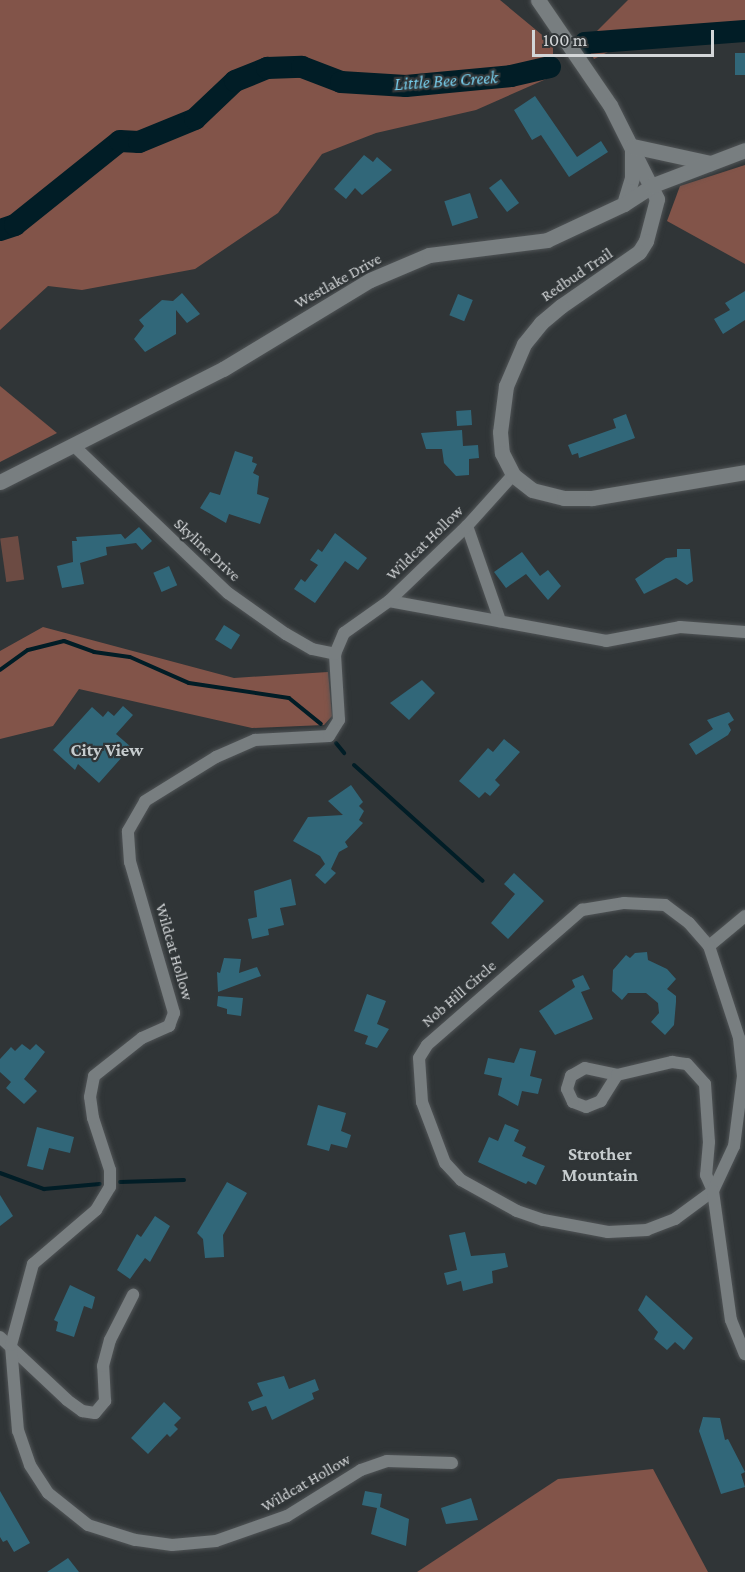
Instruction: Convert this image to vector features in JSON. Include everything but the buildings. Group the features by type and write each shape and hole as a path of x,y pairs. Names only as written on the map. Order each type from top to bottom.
{"street":[{"name":"Redbud Trail","path":"513,475 502,453 500,432 513,367 541,323 639,252 657,199 610,105 538,0"},
{"path":"624,204 632,177 632,146 710,163"},
{"name":"Westlake Drive","path":"0,482 223,369 370,280 429,255 547,240 624,204 652,185 745,150"},
{"name":"Skyline Drive","path":"73,445 228,593 312,649 335,654"},
{"path":"513,475 532,490 564,498 592,498 745,472"},
{"name":"Wildcat Hollow","path":"452,1463 387,1461 361,1470 287,1516 216,1542 172,1545 135,1540 88,1525 48,1493 42,1484 18,1431 11,1345 33,1264 96,1210 110,1187 110,1170 93,1118 90,1097 94,1076 142,1038 169,1026 174,1013 130,862 128,831 145,801 216,757 255,740 329,736 339,720 335,654 344,633 389,601 467,526 513,475"},
{"path":"467,526 500,621"},
{"path":"389,601 606,641 680,627 745,632"},
{"name":"Nob Hill Circle","path":"709,946 689,922 664,905 624,903 582,910 427,1045 419,1058 422,1102 445,1163 461,1180 517,1211 543,1220 608,1232 647,1230 675,1219 713,1191"},
{"path":"713,1191 734,1146 743,1076 739,1038 709,946 745,915"},
{"path":"617,1075 647,1065 672,1062 687,1064 697,1072 705,1084 708,1107 706,1175 713,1191 731,1320 745,1354"},
{"path":"0,1336 67,1400 82,1411 95,1413 105,1401 103,1365 110,1340 133,1295"}],"shaded area":[{"path":"0,0 500,0 553,44 553,76 476,110 376,133 322,154 278,213 195,269 82,290 48,286 0,330"},
{"path":"628,0 745,0 745,38 612,50 594,59 585,43"},
{"path":"745,165 745,264 667,221 680,186"},
{"path":"0,386 57,433 0,462"},
{"path":"18,536 24,580 6,582 0,539"},
{"path":"43,627 234,678 328,672 332,716 324,725 252,728 79,689 53,726 0,739 0,651"},
{"path":"653,1469 708,1572 417,1572 558,1479"}],"waterway":[{"name":"Little Bee Creek","path":"585,43 745,31"},
{"name":"Little Bee Creek","path":"0,230 15,225 120,141 139,142 195,119 235,81 267,68 302,67 341,82 406,86 511,76 550,67"},
{"path":"0,670 28,650 64,641 94,652 130,657 189,683 289,698 321,724"},
{"path":"336,743 344,753"},
{"path":"354,765 483,881"},
{"path":"0,1173 44,1189 100,1184"},
{"path":"120,1182 184,1180"}],"district":[{"name":"City View","path":"107,750"},
{"name":"Strother Mountain","path":"600,1165"}]}
